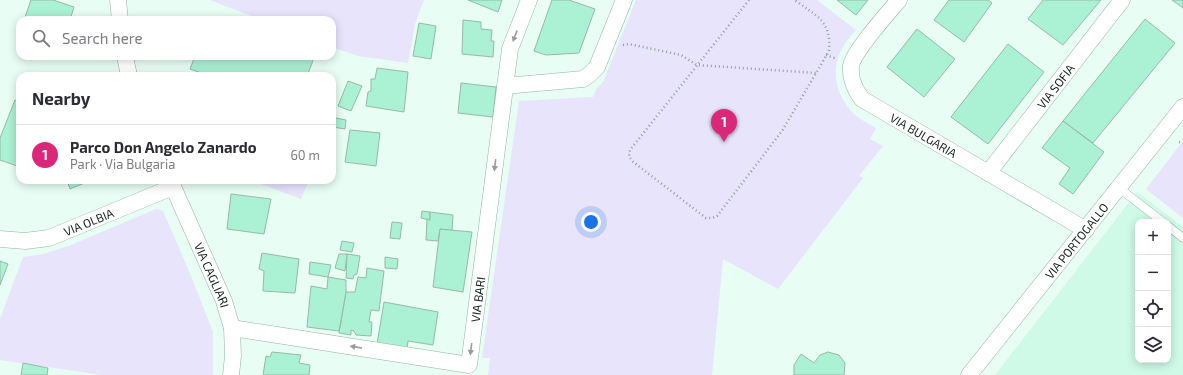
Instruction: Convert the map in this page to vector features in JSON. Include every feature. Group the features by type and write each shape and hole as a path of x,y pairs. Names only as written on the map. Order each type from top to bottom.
{"street":[{"path":"118,0 120,16"},
{"name":"VIA BARI","path":"232,328 469,365 510,49 528,0"},
{"path":"505,86 583,79 589,75 597,67 624,0"},
{"name":"VIA BULGARIA","path":"899,0 855,55 851,66 853,80 856,91 862,99 1086,230"},
{"name":"VIA SOFIA","path":"988,173 1122,0"},
{"path":"126,60 128,72"},
{"name":"VIA PORTOGALLO","path":"969,375 1183,107"},
{"name":"VIA CAGLIARI","path":"172,184 224,301 232,328 233,356 231,375"},
{"name":"VIA OLBIA","path":"0,239 25,241 49,238 172,184"}],"lane":[{"path":"1119,188 1159,219"},
{"path":"1171,228 1183,238"}],"path":[{"path":"749,0 630,150 629,156 632,161 706,218 717,216 782,131 829,51 830,39 822,20 795,0"},
{"path":"622,46 629,44 682,55 697,65 816,73"},
{"path":"826,55 840,60"},
{"path":"1179,142 1183,143"}],"shaded area":[{"path":"210,0 424,0 415,24 408,63 358,56 336,48 336,16 252,16"},
{"path":"636,0 817,0 856,30 841,50 836,67 837,85 844,101 855,115 876,128 870,139 883,146 859,176 863,178 778,289 723,259 712,375 488,375 490,358 482,358 519,101 593,97 597,88 603,82"},
{"path":"1183,141 1183,218 1146,189"},
{"path":"261,184 307,184 301,199"},
{"path":"1137,192 1183,227 1183,375 995,375"},
{"path":"156,209 163,211 213,332 213,375 102,375 0,360 0,319 23,257 44,254 71,245"}],"building":[{"path":"31,0 53,0 74,7 71,16 25,16"},
{"path":"468,0 502,0 498,12"},
{"path":"552,0 569,0 595,9 579,53 546,55 534,51"},
{"path":"837,0 868,0 856,15"},
{"path":"949,0 988,0 992,3 964,42 934,20"},
{"path":"1043,0 1101,0 1063,45 1028,19"},
{"path":"1172,0 1183,0 1183,8"},
{"path":"1145,19 1175,43 1093,143 1063,121"},
{"path":"463,20 481,22 481,29 492,30 491,41 494,41 493,57 462,54"},
{"path":"419,23 436,26 431,59 413,56"},
{"path":"917,29 955,59 924,97 887,67"},
{"path":"1008,44 1044,72 988,144 951,117"},
{"path":"193,60 313,60 309,72 199,72 190,69"},
{"path":"377,68 408,72 404,112 366,106 368,92 371,91 371,79 375,79"},
{"path":"348,81 362,86 351,111 338,106"},
{"path":"461,83 496,87 493,117 458,113"},
{"path":"16,100 16,166 0,160 0,138"},
{"path":"336,118 346,120 345,129 336,128"},
{"path":"1063,121 1104,152 1073,194 1059,184 1070,168 1042,148"},
{"path":"350,130 380,133 376,166 345,162"},
{"path":"68,184 82,184 70,189"},
{"path":"231,194 271,199 264,234 227,229"},
{"path":"422,211 430,212 430,220 421,218"},
{"path":"430,212 453,215 452,231 440,229 438,241 426,240 427,219 430,220"},
{"path":"392,222 402,223 400,239 390,238"},
{"path":"440,229 472,232 463,292 433,287"},
{"path":"342,241 354,243 352,252 340,250"},
{"path":"262,253 299,259 295,293 263,291 264,271 259,269"},
{"path":"339,254 347,254 345,271 335,268"},
{"path":"347,254 360,256 357,274 354,275 353,279 346,278"},
{"path":"385,257 398,259 397,269 385,268"},
{"path":"0,261 8,264 0,285"},
{"path":"310,262 331,265 328,277 309,274"},
{"path":"367,268 384,271 379,311 371,310 369,322 372,322 371,336 356,335 354,331 351,330 351,335 339,333 346,292 355,292 358,277 366,278"},
{"path":"328,277 346,280 346,292 339,331 307,327 311,286 327,289"},
{"path":"384,302 438,312 433,345 408,341 407,350 377,344"},
{"path":"272,352 301,355 299,363 310,365 309,375 263,375 266,356 270,357"},
{"path":"828,352 839,355 845,363 844,375 794,375 794,365 801,354 814,363 820,355"},
{"path":"23,363 48,368 47,375 21,375"}],"place":[{"name":"Parco Don Angelo Zanardo","path":"724,142"}]}
